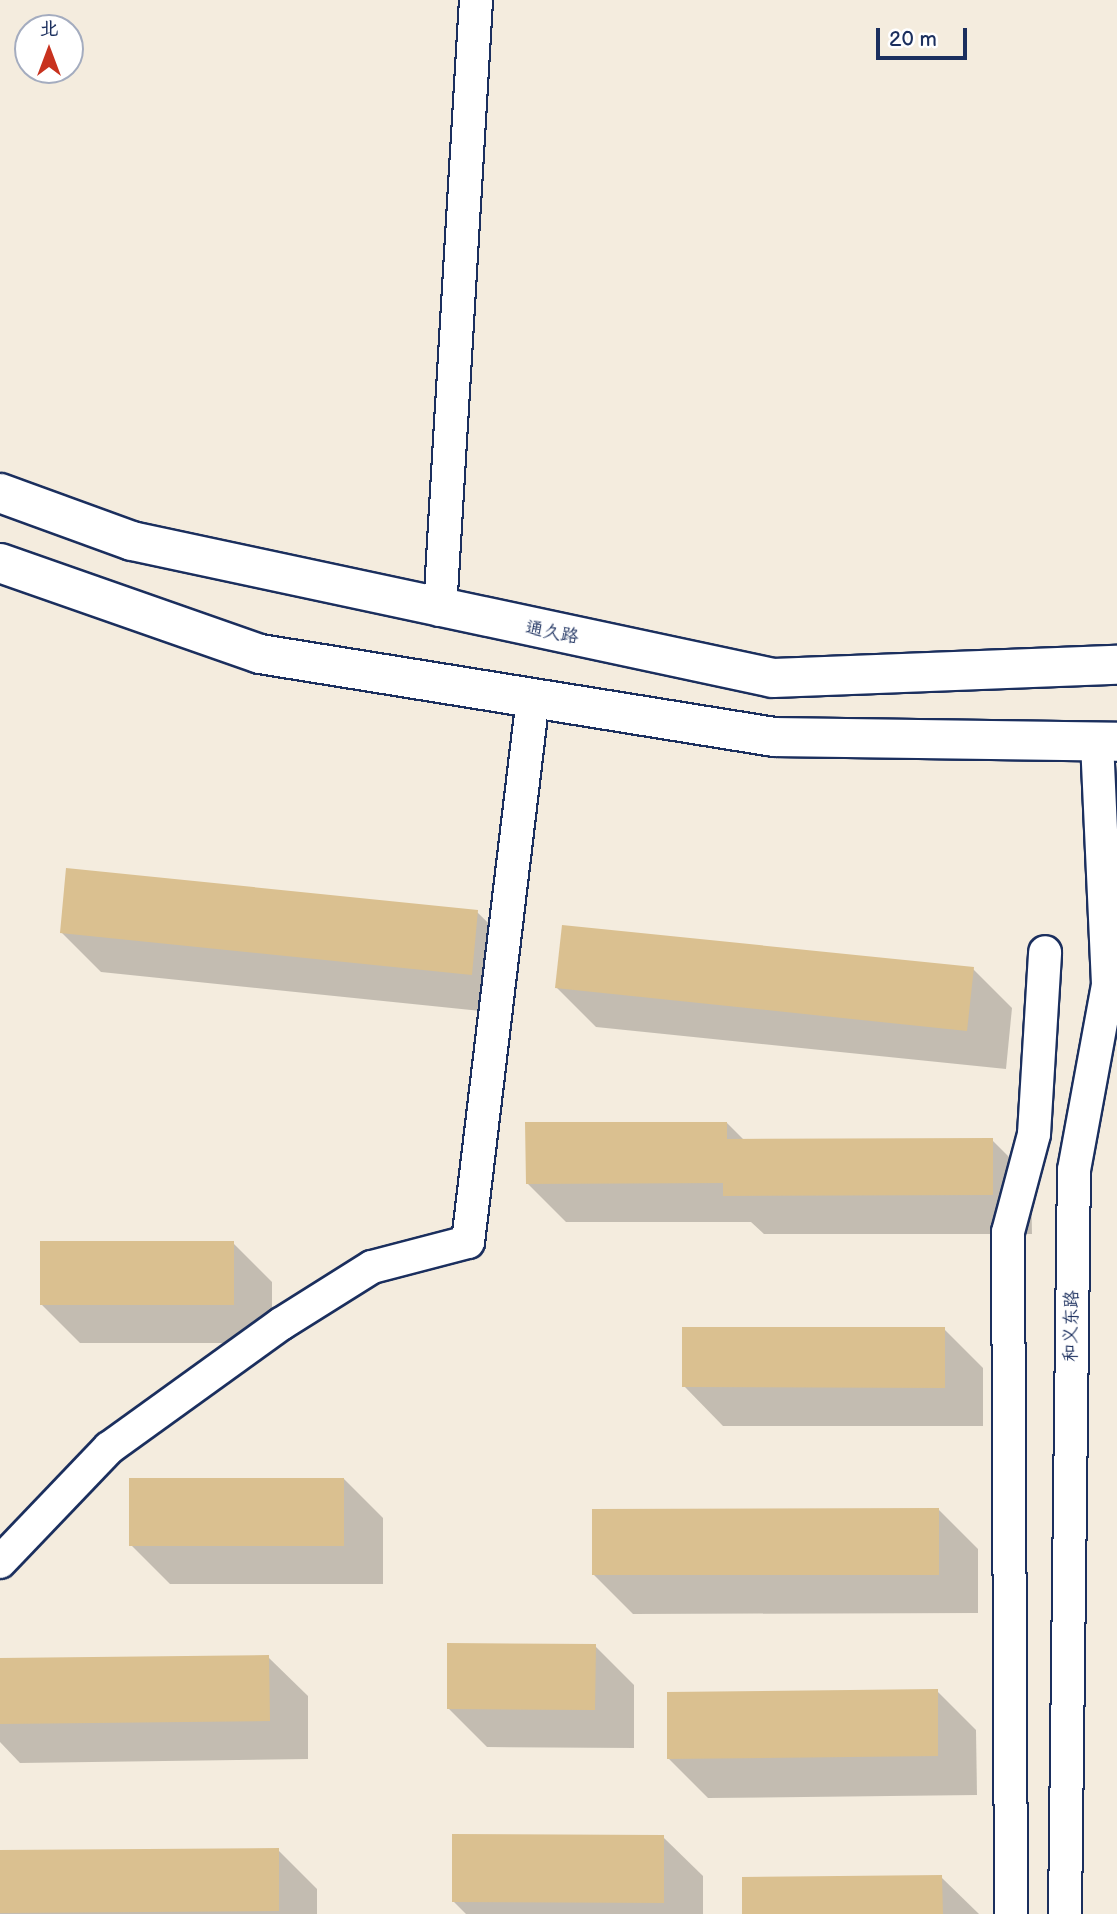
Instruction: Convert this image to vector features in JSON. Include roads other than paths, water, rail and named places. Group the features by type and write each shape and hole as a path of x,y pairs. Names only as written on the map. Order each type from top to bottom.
{"main road":[{"name":"通久路","path":"0,493 132,541 440,610 773,678 1117,665"},
{"path":"0,563 260,654 774,737 1110,742"}],"street":[{"path":"440,610 475,0"},
{"path":"0,1562 108,1448 281,1324 372,1267 468,1242 533,698"},
{"name":"和义东路","path":"1065,1914 1074,1170 1108,984 1110,742"},
{"path":"1011,1914 1008,1233 1034,1134 1045,952"}]}
